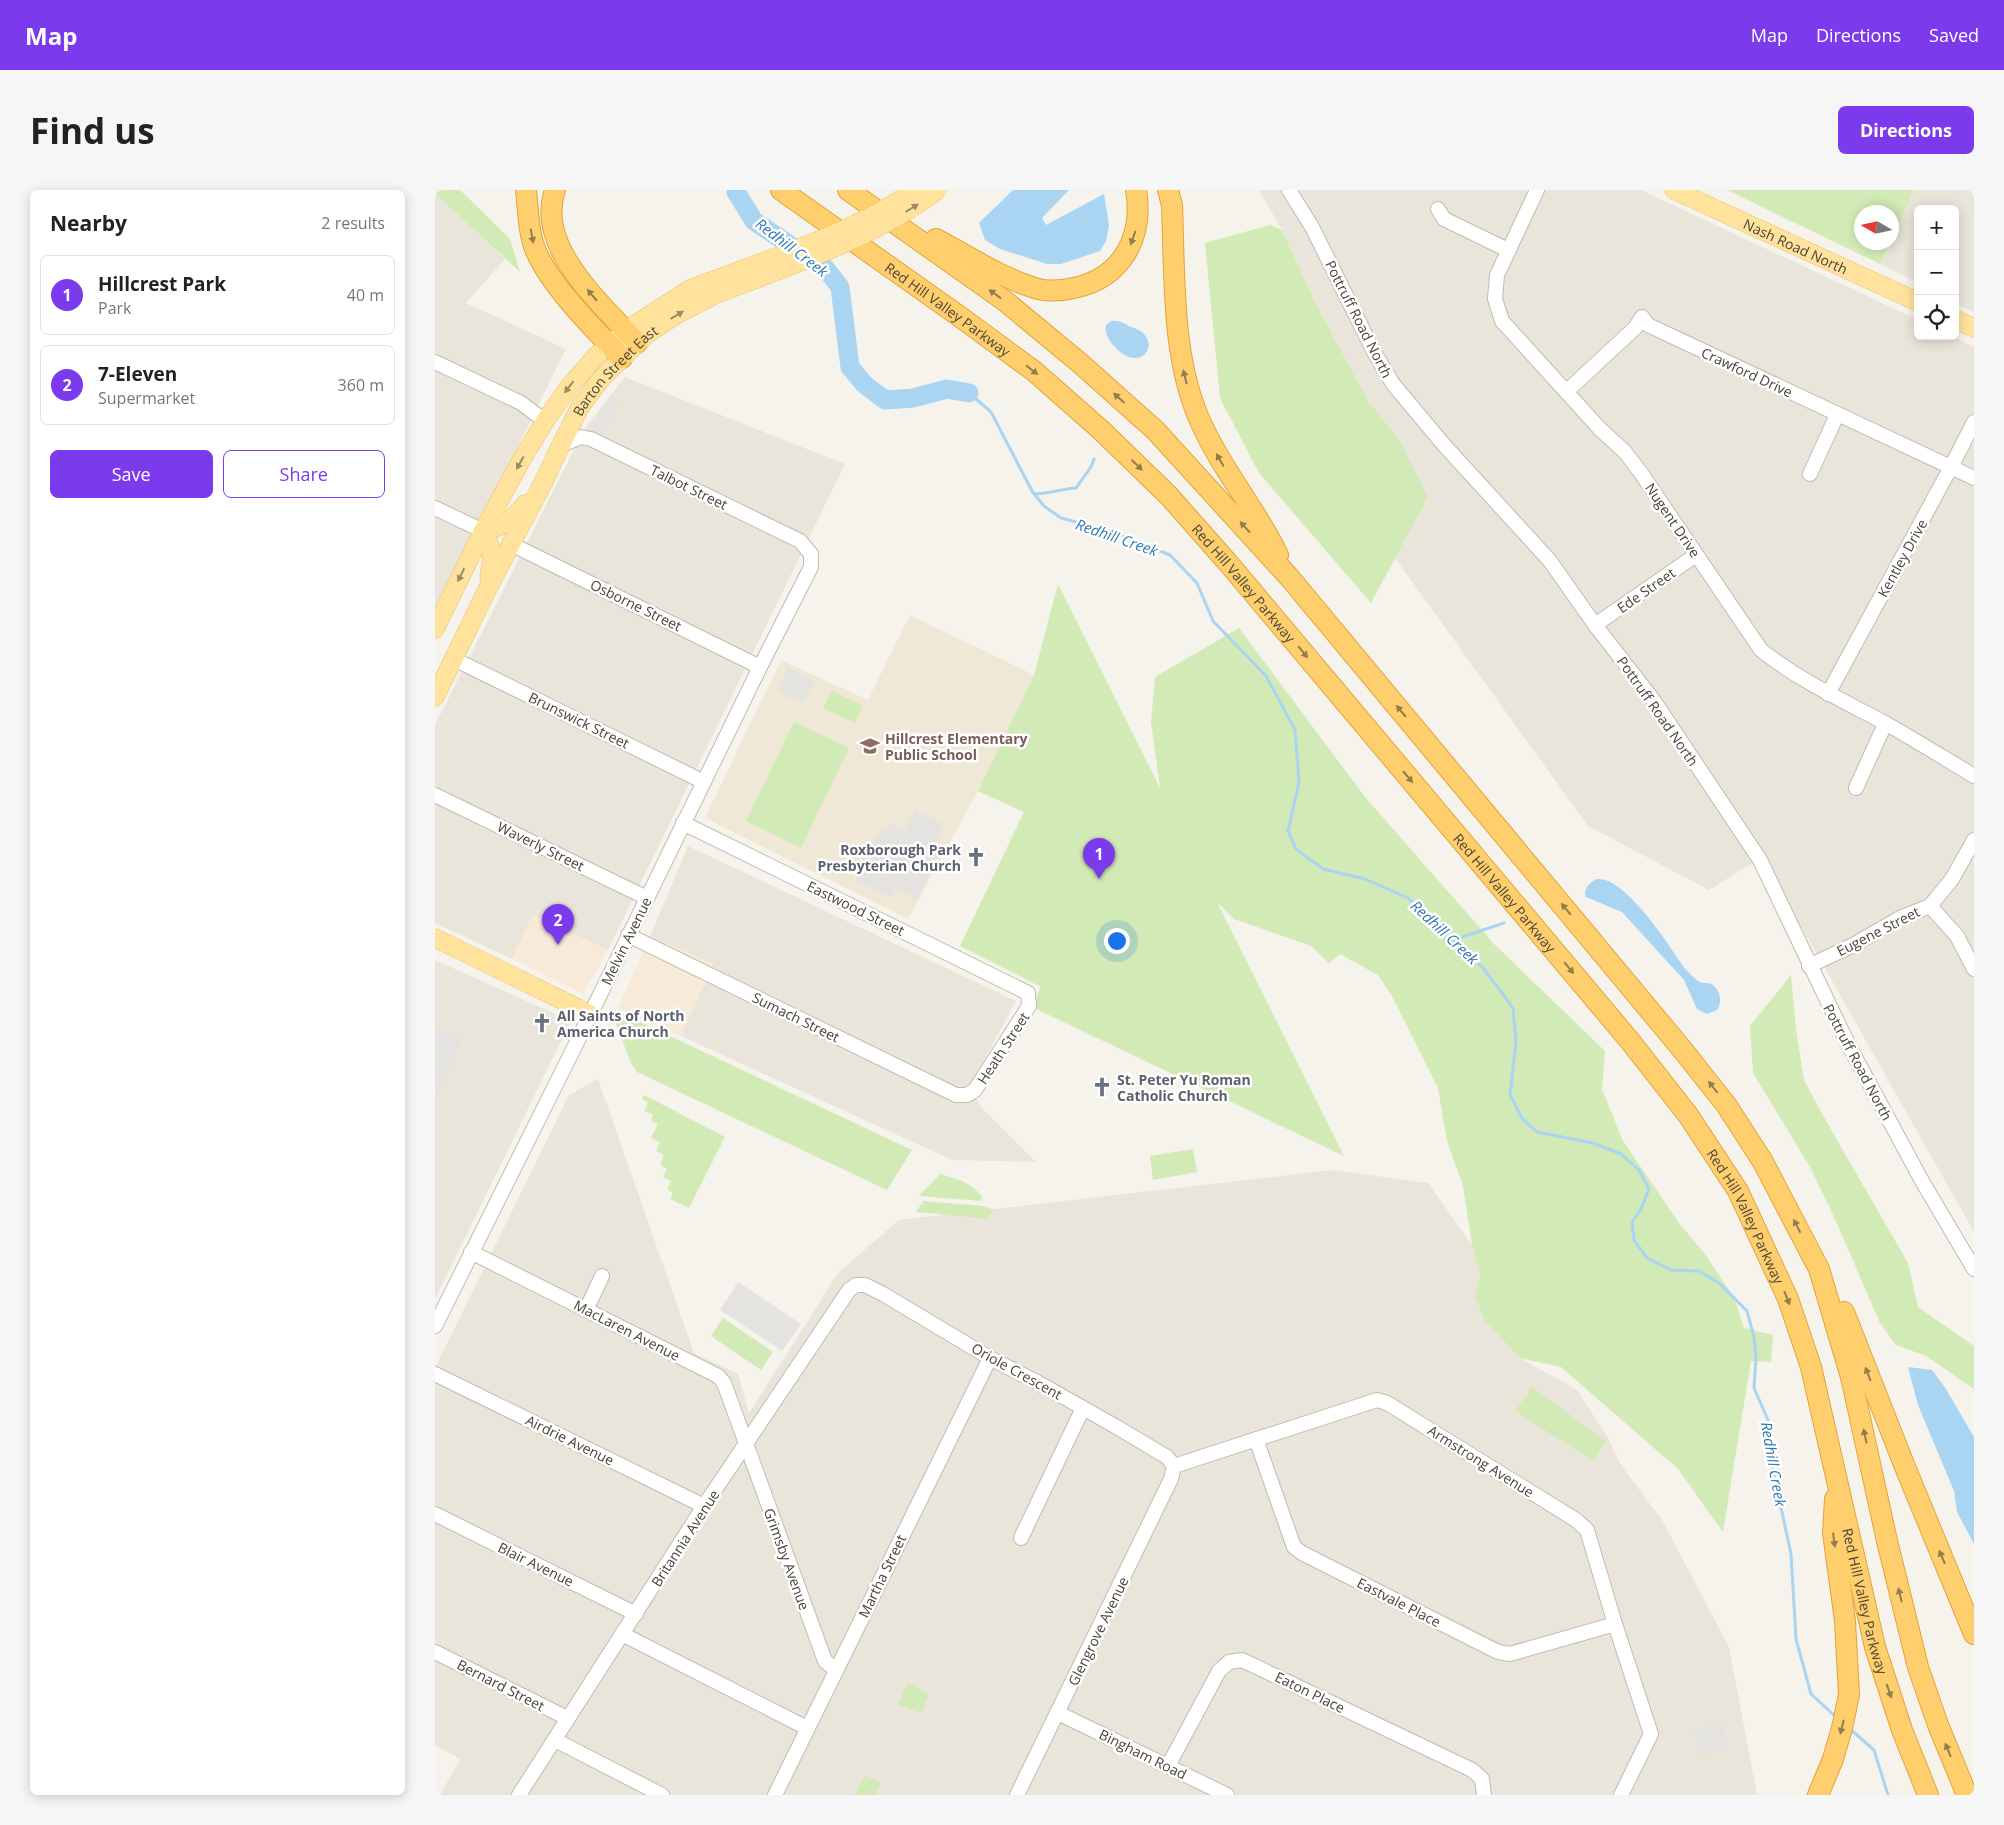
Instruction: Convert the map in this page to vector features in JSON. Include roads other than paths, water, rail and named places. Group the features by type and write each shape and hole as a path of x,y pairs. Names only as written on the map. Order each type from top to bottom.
{"highway":[{"path":"526,190 533,243 540,261 557,285 616,352"},
{"path":"555,190 551,214 560,252 586,288 631,337"},
{"name":"Red Hill Valley Parkway","path":"767,190 787,195 1034,371 1169,496 1229,564 1630,1041 1688,1115 1738,1191 1788,1299 1811,1367 1875,1647 1903,1730 1928,1795"},
{"path":"848,190 1005,301 1081,364 1155,430 1289,577 1687,1054 1727,1106 1763,1162 1819,1269 1844,1311 1905,1468 1974,1634"},
{"path":"900,226 934,238 1033,288 1066,290 1092,284 1105,276 1116,266 1129,249 1138,218 1136,190"},
{"path":"1168,190 1172,205 1179,342 1184,377 1192,401 1213,447 1267,532 1289,577"},
{"path":"1819,1269 1851,1377 1887,1541 1918,1667 1938,1725 1967,1795"},
{"path":"1818,1795 1833,1759 1849,1695 1845,1621 1833,1533 1836,1474"}],"main road":[{"name":"Barton Street East","path":"435,697 580,407 600,380 616,352 631,337 716,294 750,274 886,208 915,190"},
{"name":"Barton Street East","path":"750,274 844,244 879,228 938,190"},
{"name":"Nash Road North","path":"1674,190 1914,300"},
{"path":"1959,321 1974,328"},
{"name":"Barton Street East","path":"435,629 521,459 545,421 575,380 596,356 616,352"},
{"path":"486,592 492,559 492,547 483,531 497,529 509,522 543,483"},
{"path":"435,938 590,1014"}],"street":[{"name":"Pottruff Road North","path":"1289,190 1312,227 1374,352 1393,384 1444,445 1550,561 1595,625 1654,701 1760,860 1809,966 1849,1046 1922,1181 1974,1269"},
{"name":"Nugent Drive","path":"1537,190 1497,275 1495,299 1502,321 1600,429 1625,452 1761,650 1785,669 1974,776"},
{"path":"1438,209 1444,218 1508,250"},
{"name":"Crawford Drive","path":"1567,391 1635,328 1641,317 1648,325 1974,478"},
{"path":"435,362 521,403 545,421"},
{"path":"1810,474 1837,415"},
{"name":"Kentley Drive","path":"1828,694 1974,422"},
{"name":"Talbot Street","path":"561,445 581,437 591,439 800,541 811,554"},
{"path":"435,508 483,531"},
{"name":"Osborne Street","path":"511,544 760,666"},
{"name":"Melvin Avenue","path":"435,1326 811,566 811,554"},
{"name":"Ede Street","path":"1595,625 1696,555"},
{"name":"Brunswick Street","path":"454,659 704,782"},
{"path":"1857,788 1885,724"},
{"name":"Waverly Street","path":"435,795 647,898"},
{"name":"Eastwood Street","path":"683,823 1028,993"},
{"name":"Eugene Street","path":"1809,966 1900,918 1930,906 1952,878 1974,840"},
{"path":"1930,906 1957,936 1974,969"},
{"name":"Sumach Street","path":"628,935 956,1095 965,1096"},
{"name":"Heath Street","path":"965,1096 977,1088 1028,1008 1030,1004 1028,993"},
{"name":"MacLaren Avenue","path":"471,1252 718,1376 724,1383 745,1443"},
{"path":"586,1310 602,1276"},
{"name":"Oriole Crescent","path":"856,1285 865,1285 883,1294 990,1358 1037,1382 1167,1457 1174,1466"},
{"name":"Britannia Avenue","path":"519,1795 745,1443 849,1290 856,1285"},
{"name":"Martha Street","path":"775,1795 990,1358"},
{"name":"Airdrie Avenue","path":"435,1374 704,1506"},
{"name":"Armstrong Avenue","path":"1174,1466 1377,1400 1387,1403 1576,1520 1587,1530 1649,1728 1649,1740 1621,1795"},
{"path":"1021,1538 1083,1408"},
{"name":"Eastvale Place","path":"1256,1440 1295,1547 1302,1553 1498,1652 1510,1654 1521,1652 1615,1624"},
{"name":"Grimsby Avenue","path":"745,1443 820,1650 825,1661 836,1670"},
{"name":"Glengrove Avenue","path":"1017,1795 1172,1477 1174,1466"},
{"name":"Blair Avenue","path":"435,1514 636,1614"},
{"path":"623,1634 807,1728"},
{"name":"Bernard Street","path":"435,1652 567,1718"},
{"name":"Eaton Place","path":"1168,1766 1219,1671 1229,1662 1242,1660 1472,1770 1483,1779 1484,1795"},
{"name":"Bingham Road","path":"1058,1713 1227,1795"},
{"path":"555,1740 662,1795"}],"water":[{"path":"1013,190 1069,190 1042,218 1046,225 1104,194 1109,225 1106,241 1100,251 1061,264 1047,264 1000,249 985,240 979,223"},
{"path":"1111,321 1123,322 1143,333 1149,345 1147,351 1138,358 1123,354 1114,346 1106,334 1106,325"},
{"path":"1597,879 1608,881 1620,888 1632,899 1655,926 1689,973 1700,982 1710,983 1717,989 1720,1003 1717,1010 1707,1014 1697,1009 1684,980 1622,912 1586,897 1585,891 1587,886"},
{"path":"1908,1367 1932,1370 1946,1389 1974,1437 1974,1544 1957,1512 1954,1491 1918,1405"}],"waterway":[{"name":"Redhill Creek","path":"736,192 754,221 826,269 840,287 850,367 864,384 885,400 913,398 947,389 969,393"},
{"name":"Redhill Creek","path":"969,393 991,412 1032,491 1044,506 1061,518 1110,531 1170,555 1197,583 1213,621 1266,676 1295,730 1299,782 1288,831 1296,849 1323,869 1365,879 1408,898 1484,969 1513,1008 1516,1042 1510,1095 1522,1118 1537,1132 1593,1143 1621,1154 1639,1170 1649,1189 1641,1209 1632,1222 1634,1240 1647,1258 1671,1270 1699,1271 1719,1283 1747,1311 1754,1337 1756,1357 1754,1388 1768,1420 1767,1442 1791,1554 1796,1639 1811,1694 1836,1717"},
{"path":"1034,494 1076,488 1091,467 1094,459"},
{"path":"1453,940 1504,923"},
{"name":"Redhill Creek","path":"1850,1729 1874,1750 1888,1795"}],"place":[{"name":"Hillcrest Elementary Public School","path":"870,746"},
{"name":"Roxborough Park Presbyterian Church","path":"976,857"},
{"name":"Hillcrest Park","path":"1099,879"},
{"name":"7-Eleven","path":"558,945"},
{"name":"All Saints of North America Church","path":"542,1023"},
{"name":"St. Peter Yu Roman Catholic Church","path":"1102,1087"}]}
